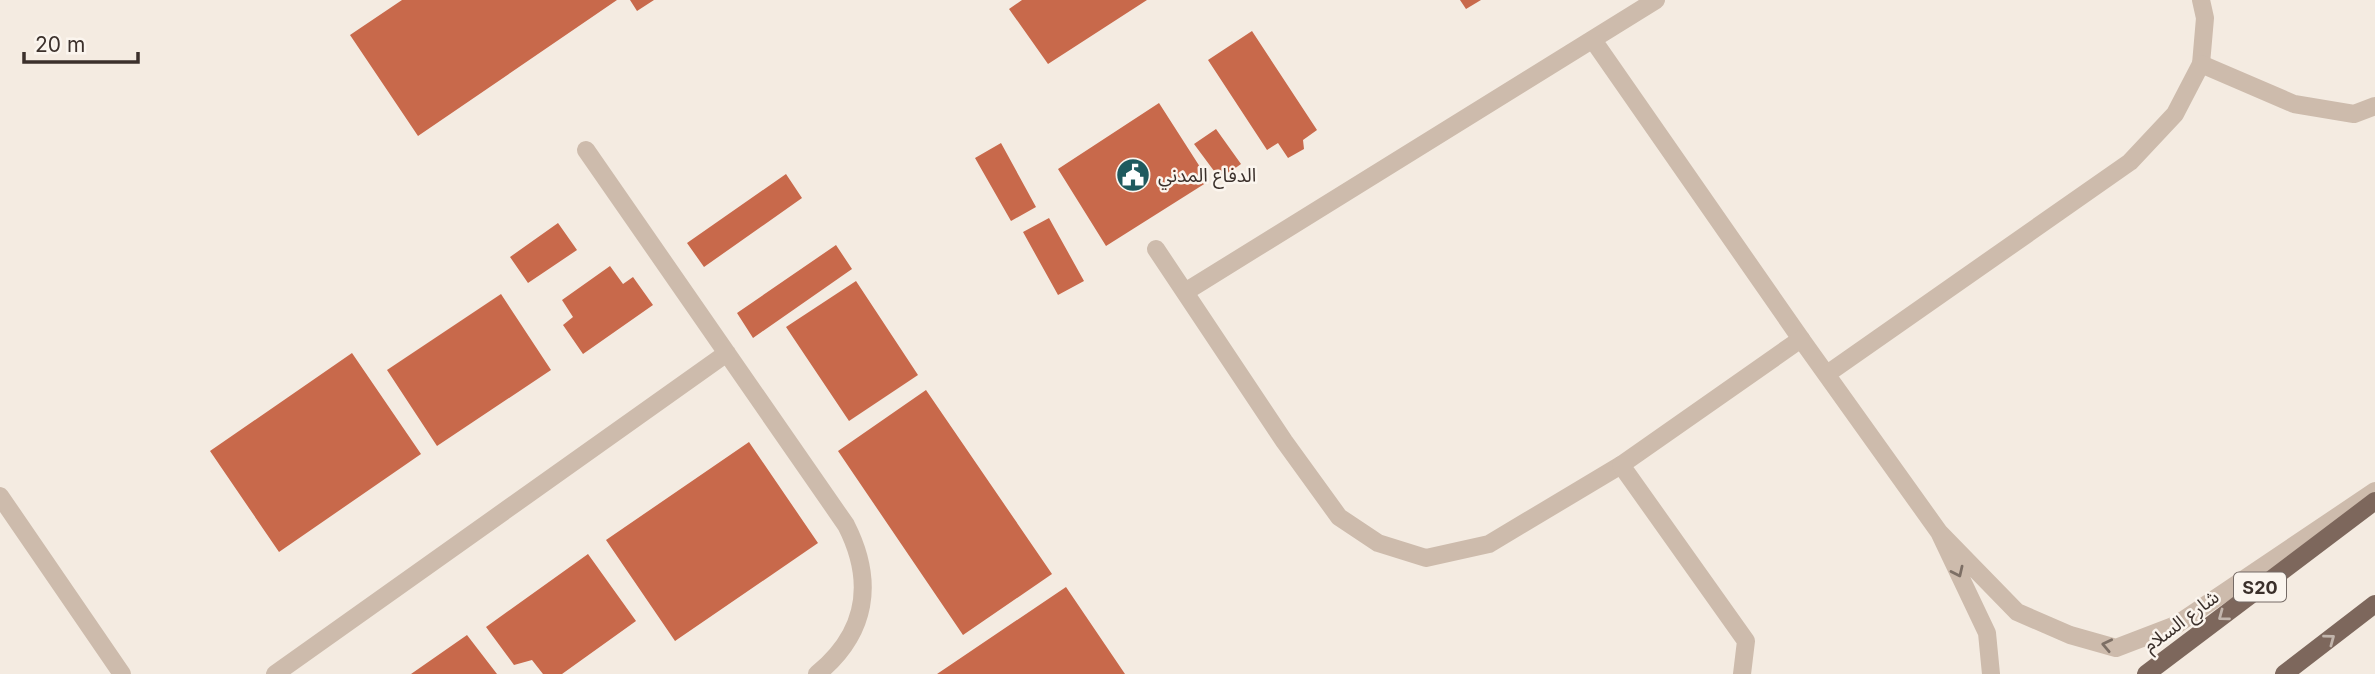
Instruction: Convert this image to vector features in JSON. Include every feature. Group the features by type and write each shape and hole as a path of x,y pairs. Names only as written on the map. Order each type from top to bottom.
{"main road":[{"name":"شارع السلام","path":"2146,674 2375,501"},
{"path":"2284,674 2375,604"}],"street":[{"path":"1185,292 1656,0"},
{"path":"1827,374 2130,162 2175,114 2201,64 2205,18 2202,0"},
{"path":"1593,40 1939,532 2018,612 2070,635 2116,648 2176,625 2375,491"},
{"path":"2201,64 2294,104 2354,114 2375,106"},
{"path":"586,150 846,525 857,547 863,571 863,594 858,619 848,642 833,661 817,674"},
{"path":"1156,249 1284,441 1339,517 1378,544 1426,558 1489,544 1621,465 1801,339"},
{"path":"275,674 727,353"},
{"path":"1621,465 1745,641 1742,674"},
{"path":"0,496 122,674"},
{"path":"1939,532 1987,633 1991,674"}],"building":[{"path":"402,0 617,0 418,136 350,35"},
{"path":"630,0 654,0 637,11"},
{"path":"1022,0 1147,0 1048,64 1009,9"},
{"path":"1460,0 1481,0 1466,9"},
{"path":"1252,31 1317,130 1303,140 1304,149 1288,158 1278,143 1267,150 1208,60"},
{"name":"الدفاع المدني","path":"1159,103 1209,181 1106,246 1058,169"},
{"path":"1216,129 1241,164 1220,179 1194,144"},
{"path":"1001,143 1036,207 1011,221 975,158"},
{"path":"786,174 802,198 704,267 687,243"},
{"path":"1049,218 1084,281 1058,295 1023,232"},
{"path":"558,223 577,250 528,283 510,257"},
{"path":"836,245 852,269 753,338 737,313"},
{"path":"610,266 623,284 633,277 653,305 583,354 563,325 573,317 562,300"},
{"path":"856,281 918,375 849,421 786,327"},
{"path":"501,294 551,370 437,446 387,370"},
{"path":"352,353 421,454 279,552 210,451"},
{"path":"926,390 1052,574 963,635 838,451"},
{"path":"749,442 818,543 675,641 606,540"},
{"path":"588,554 636,621 562,674 543,674 532,660 514,665 486,627"},
{"path":"1066,587 1125,674 937,674"},
{"path":"467,635 497,674 411,674"}],"place":[{"name":"الدفاع المدني","path":"1133,175"}]}
